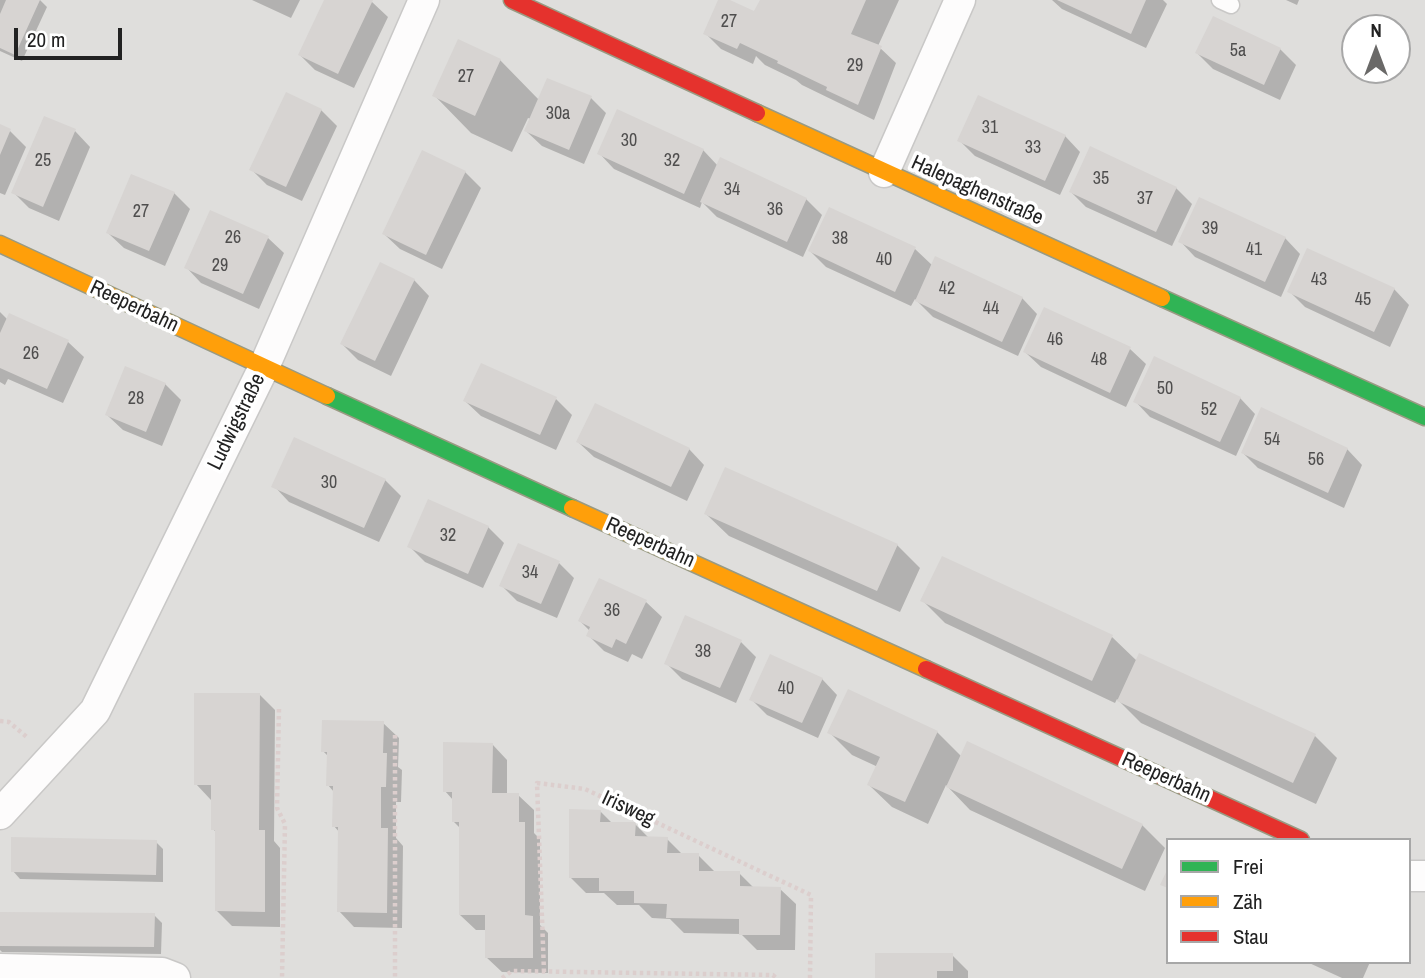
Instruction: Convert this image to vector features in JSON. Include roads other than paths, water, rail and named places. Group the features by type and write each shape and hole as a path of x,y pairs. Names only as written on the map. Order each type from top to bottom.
{"street":[{"name":"Ludwigstraße","path":"0,814 95,711 264,367 424,0"},
{"name":"Halepaghenstraße","path":"512,0 1425,417"},
{"path":"884,172 960,0"},
{"name":"Reeperbahn","path":"0,244 1297,838"},
{"path":"0,969 162,973 175,978"}]}
